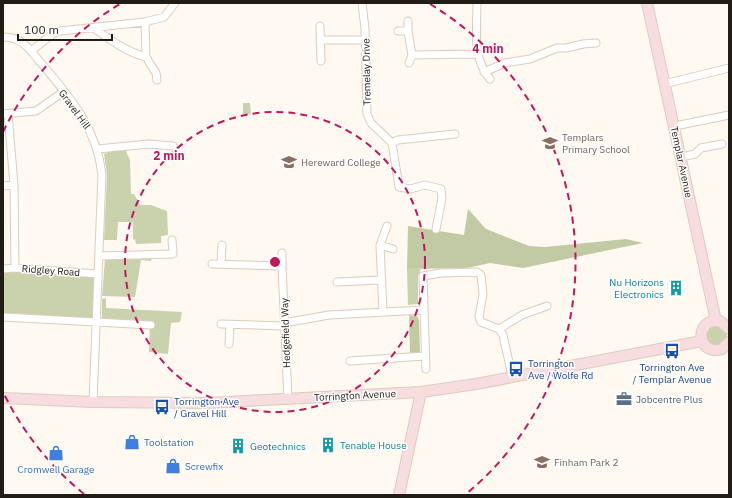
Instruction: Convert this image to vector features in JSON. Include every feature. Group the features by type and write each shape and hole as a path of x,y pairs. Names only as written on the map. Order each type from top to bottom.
{"street":[{"path":"31,51 54,33 145,22 164,17 175,3"},
{"name":"Tremelay Drive","path":"362,3 366,40 367,114 371,123 392,143"},
{"path":"477,3 477,54 484,72 490,79"},
{"name":"Templar Avenue","path":"647,3 716,321"},
{"path":"408,21 412,55 409,63"},
{"path":"145,22 146,57 156,72 157,80"},
{"path":"320,26 321,61"},
{"path":"94,28 122,47 146,57"},
{"path":"398,32 408,31"},
{"name":"Gravel Hill","path":"3,37 14,38 25,44 31,51 87,122 98,149 102,174 93,402"},
{"path":"320,40 366,40"},
{"path":"484,72 505,63 530,59 557,48 596,43"},
{"path":"412,55 477,54"},
{"path":"664,84 729,68"},
{"path":"16,268 14,185 6,114 40,110 64,92"},
{"path":"674,126 729,116"},
{"path":"436,229 442,198 441,189 425,185 410,190 399,187 392,143 398,140 455,134"},
{"path":"98,149 149,144 173,146"},
{"path":"681,157 695,154 701,148 722,144"},
{"path":"3,186 14,185"},
{"path":"383,312 380,245 388,226"},
{"path":"99,256 173,254 172,240"},
{"path":"221,264 222,245"},
{"path":"380,245 393,249"},
{"name":"Hedgefield Way","path":"282,253 288,400"},
{"path":"212,264 282,266"},
{"name":"Ridgley Road","path":"3,269 16,268 98,274"},
{"path":"426,369 423,276 440,273 477,272 481,275 483,294 479,317 481,322 499,329 507,346 512,376"},
{"path":"337,282 382,280"},
{"path":"499,329 522,315 547,306"},
{"path":"221,324 284,324 329,315 423,310"},
{"path":"3,317 151,325"},
{"path":"729,329 724,323 716,321 707,324 703,328 702,340 706,347 715,350 722,349 729,342"},
{"path":"229,344 230,325"},
{"name":"Torrington Avenue","path":"3,398 93,402 178,403 288,400 421,392 464,386 702,340"},
{"path":"350,361 425,356"},
{"path":"400,495 421,392"}],"green space":[{"path":"243,103 250,103 251,114 243,115"},
{"path":"125,149 130,160 131,194 134,194 140,205 151,205 167,211 168,235 161,236 161,243 136,244 135,239 133,240 133,222 118,222 117,240 104,240 107,175 104,154 114,150"},
{"path":"468,209 486,229 529,246 545,247 626,239 643,243 523,268 490,263 467,268 407,269 408,226 464,235"},
{"path":"152,256 151,261 141,260 135,297 102,296 105,259"},
{"path":"407,269 421,269 418,276 418,304 408,305"},
{"path":"3,271 94,278 92,321 15,313 3,315"},
{"path":"106,298 106,308 182,312 180,322 171,323 168,354 149,352 150,322 102,318 102,299"},
{"path":"409,315 417,316 419,320 420,352 410,354"},
{"path":"716,324 724,327 727,335 724,343 716,346 708,343 705,335 708,327"}],"place":[{"name":"Templars Primary School","path":"550,143"},
{"name":"Hereward College","path":"289,162"},
{"name":"Nu Horizons Electronics","path":"676,288"},
{"name":"Torrington Ave / Templar Avenue","path":"672,351"},
{"name":"Torrington Ave / Wolfe Rd","path":"516,369"},
{"name":"Jobcentre Plus","path":"624,399"},
{"name":"Torrington Ave / Gravel Hill","path":"162,407"},
{"name":"Toolstation","path":"132,442"},
{"name":"Tenable House","path":"328,445"},
{"name":"Geotechnics","path":"238,446"},
{"name":"Cromwell Garage","path":"56,453"},
{"name":"Finham Park 2","path":"542,462"},
{"name":"Screwfix","path":"173,466"}]}
